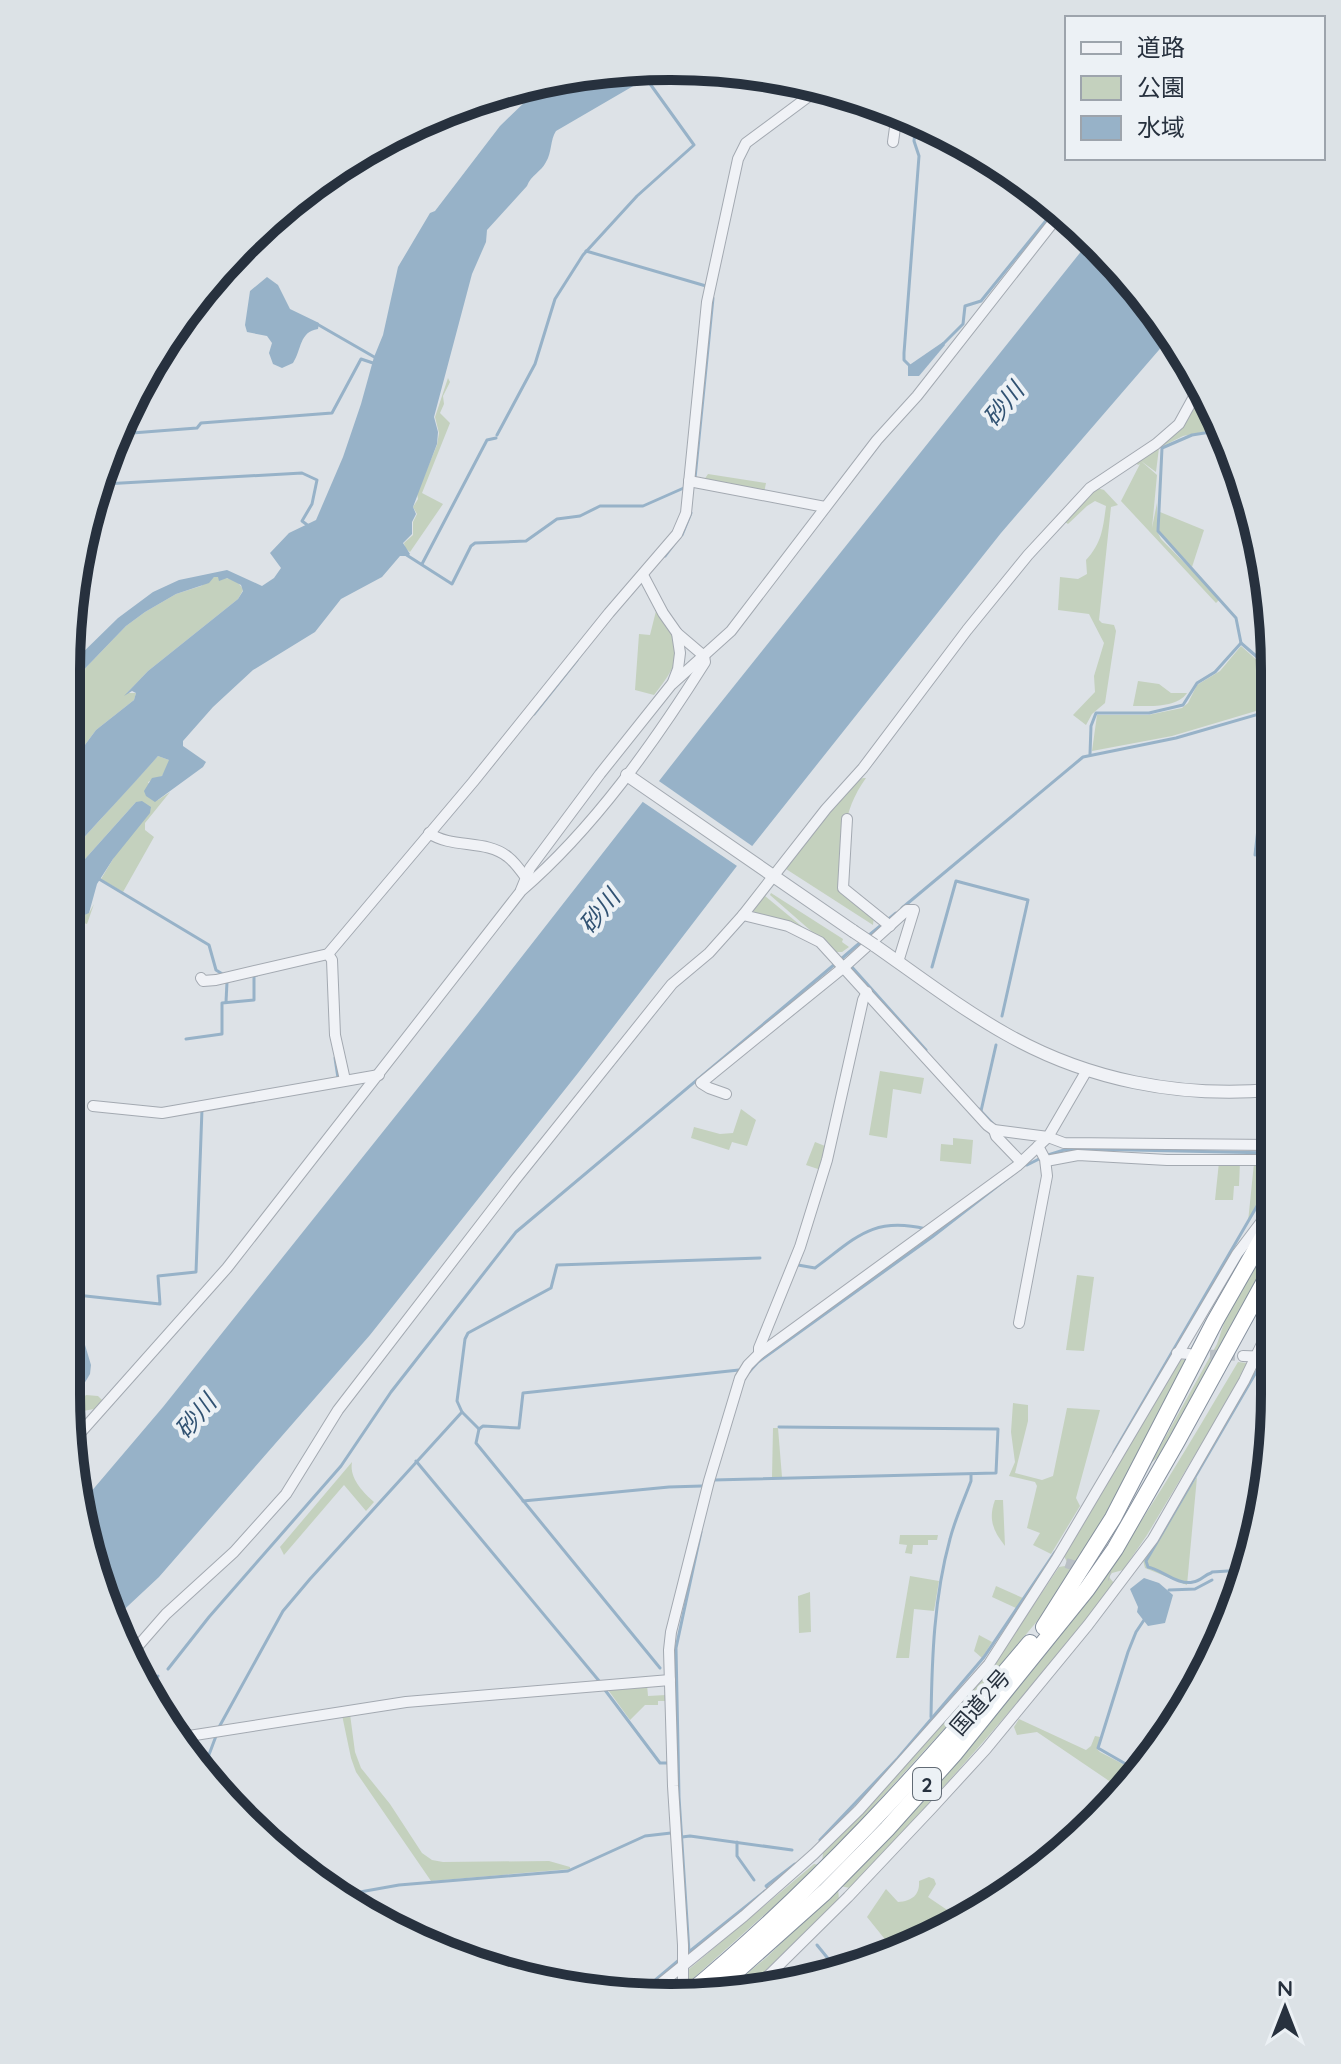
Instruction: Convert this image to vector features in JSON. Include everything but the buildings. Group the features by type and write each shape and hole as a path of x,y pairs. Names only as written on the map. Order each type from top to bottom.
{"highway":[{"path":"1044,1627 1113,1518 1215,1321 1261,1240"},
{"name":"国道2号","path":"725,1981 825,1892 887,1829 1011,1685 1087,1589 1115,1549 1261,1300"},
{"path":"1115,1549 1149,1502 1205,1413 1261,1301"},
{"name":"国道2号","path":"701,1983 750,1941 873,1820 1044,1627 1122,1523 1172,1438 1196,1407"}],"street":[{"path":"201,978 208,981 225,978 328,954 432,834 683,522 693,481 708,293 738,159 746,143 809,96"},
{"path":"893,142 895,125"},
{"path":"528,880 530,868 671,685 731,631 877,440 917,396 1054,222"},
{"path":"137,1647 166,1614 234,1552 286,1494 338,1410 515,1180 672,984 709,953 743,915 772,875 863,768 967,630 1059,519 1090,488 1156,444 1179,424 1194,397"},
{"path":"693,481 825,507"},
{"path":"81,1429 227,1268 528,880 627,775 669,719 705,662 704,656 677,633 643,575"},
{"path":"671,685 678,669 680,653 677,633"},
{"path":"627,775 1005,1034 1087,1070 1120,1080 1177,1090 1261,1090"},
{"path":"847,819 843,888 887,923"},
{"path":"432,834 441,841 497,851 508,857 528,880"},
{"path":"726,1094 701,1083 887,923 907,910 914,910 898,962"},
{"path":"743,915 807,933 844,962 867,992 1021,1162"},
{"path":"328,954 332,960 335,1035 345,1080"},
{"path":"759,1354 800,1247 827,1160 867,992"},
{"path":"1019,1323 1047,1176 1043,1155 1048,1137 1087,1070"},
{"path":"93,1106 162,1113 379,1075"},
{"path":"996,1131 1048,1137 1064,1143 1261,1145"},
{"path":"686,1984 670,1680 671,1632 709,1481 740,1378 759,1354 1021,1162 1043,1155 1261,1160"},
{"path":"660,1984 781,1885 818,1859 989,1664 1061,1562 1177,1353 1237,1254 1261,1222"},
{"path":"768,1976 848,1897 986,1749 1088,1625 1153,1539 1213,1438 1261,1347"},
{"path":"1177,1353 1189,1354"},
{"path":"1243,1356 1261,1356"},
{"path":"1110,1576 1122,1579"},
{"path":"190,1736 406,1702 670,1680"},
{"path":"840,1887 848,1897"}],"green space":[{"path":"448,378 450,382 440,413 450,423 422,493 443,504 410,552 404,543 413,535 413,522 417,514 413,507 437,445 439,433 435,417"},
{"path":"1199,407 1210,431 1183,436 1159,448 1156,472 1141,461 1157,475 1152,528 1157,503 1157,531 1161,539 1220,599 1216,603 1121,501 1140,464 1134,461 1177,431 1194,408"},
{"path":"708,474 766,483 764,493 704,480"},
{"path":"1097,488 1104,490 1118,505 1111,507 1099,620 1114,625 1116,631 1105,703 1092,714 1086,725 1073,715 1095,692 1094,676 1104,643 1089,614 1058,610 1060,577 1078,579 1087,574 1086,560 1099,541 1106,506 1095,501 1068,524 1065,522"},
{"path":"1160,512 1204,530 1192,567 1159,531"},
{"path":"214,577 227,578 238,583 243,590 238,599 148,671 127,693 136,693 134,700 96,730 80,752 80,674 126,626 145,612 176,594 201,586"},
{"path":"657,607 671,633 676,652 671,671 654,695 635,690 639,634 650,635"},
{"path":"1241,646 1261,663 1261,710 1172,736 1092,751 1097,715 1148,715 1182,708 1197,685 1220,671"},
{"path":"1138,681 1159,684 1171,693 1187,693 1170,704 1133,706"},
{"path":"158,756 169,760 162,776 148,782 158,800 170,792 145,823 145,830 154,837 123,892 101,879 113,859 136,802 85,859 80,842"},
{"path":"866,778 848,817 839,887 874,916 873,925 786,869 833,805"},
{"path":"80,873 83,874 81,879 89,913 94,904 87,924 80,922"},
{"path":"771,893 843,939 842,942 849,947 835,952"},
{"path":"765,896 805,929 760,916 753,911"},
{"path":"880,1071 924,1078 921,1094 893,1089 887,1138 869,1135"},
{"path":"741,1109 756,1120 747,1146 732,1142 729,1150 691,1138 694,1127 720,1134 733,1133"},
{"path":"953,1138 973,1140 971,1164 940,1161 941,1144 953,1145"},
{"path":"815,1142 825,1146 821,1170 806,1165"},
{"path":"1219,1162 1240,1162 1239,1186 1234,1186 1233,1200 1215,1200"},
{"path":"1254,1163 1260,1163 1261,1198 1248,1222"},
{"path":"1261,1250 1261,1298 1251,1293 1158,1457 1151,1463 1217,1344 1233,1296"},
{"path":"1077,1275 1094,1277 1084,1351 1066,1350"},
{"path":"1189,1359 1110,1510 1044,1613 975,1695 822,1863 823,1853 971,1692 1059,1567 1065,1566 1064,1556 1175,1364"},
{"path":"1238,1362 1247,1363 1248,1366 1147,1535 1123,1570 1109,1577 1113,1586 1018,1702 918,1815 850,1888 840,1886 972,1742 1066,1628 1133,1534"},
{"path":"86,1395 98,1396 102,1400 94,1409 80,1412 81,1400"},
{"path":"1013,1403 1028,1405 1028,1421 1015,1473 1042,1480 1053,1476 1067,1408 1100,1410 1076,1498 1080,1506 1051,1554 1033,1545 1040,1533 1027,1528 1037,1486 1035,1482 1009,1476 1015,1462 1011,1432"},
{"path":"773,1428 778,1428 782,1477 772,1477"},
{"path":"352,1462 355,1479 374,1502 366,1511 344,1485 284,1555 280,1547"},
{"path":"1197,1477 1187,1585 1145,1568 1143,1560"},
{"path":"995,1500 1003,1500 1005,1546 993,1524"},
{"path":"900,1535 938,1535 937,1540 928,1540 928,1545 913,1545 912,1554 905,1553 907,1545 899,1544"},
{"path":"910,1576 939,1581 934,1611 914,1609 909,1658 896,1658"},
{"path":"996,1586 1023,1598 1016,1608 992,1597"},
{"path":"810,1592 811,1632 799,1633 798,1596"},
{"path":"979,1635 992,1642 982,1658 974,1651"},
{"path":"647,1685 648,1696 666,1695 666,1701 658,1701 658,1705 645,1705 630,1720 606,1687"},
{"path":"350,1714 355,1752 361,1768 390,1804 422,1853 432,1860 443,1862 549,1861 570,1869 431,1881 356,1772 342,1715"},
{"path":"1019,1719 1086,1750 1095,1736 1100,1737 1097,1749 1128,1767 1113,1784 1037,1732 1017,1735 1014,1727"},
{"path":"814,1864 820,1865 687,1984 688,1970"},
{"path":"929,1877 934,1879 936,1884 928,1897 951,1913 887,1942 867,1917 886,1889 898,1902 907,1900 916,1894 919,1881"},
{"path":"838,1888 839,1900 758,1977 739,1980"}],"water":[{"path":"637,81 635,85 556,131 544,165 487,230 486,242 472,274 434,417 437,444 413,507 416,514 412,534 403,543 410,554 400,556 382,577 341,599 315,632 253,670 213,707 183,741 183,746 206,762 203,767 155,802 144,791 152,778 162,776 169,760 158,756 80,842 80,752 96,730 134,700 136,693 132,691 124,696 148,671 238,599 243,591 241,585 227,578 219,581 218,577 214,577 209,583 176,594 126,626 80,674 80,655 118,618 153,592 179,580 227,570 262,586 274,578 281,568 270,553 289,533 316,520 343,457 383,335 398,267 430,213 435,211 500,126 530,97 593,85"},
{"name":"砂川","path":"1083,249 1139,311 1163,345 1001,533 370,1335 159,1577 122,1611 100,1546 89,1494 163,1407 477,1014 702,726"},
{"path":"267,277 278,285 290,309 319,323 318,329 304,337 293,363 282,368 273,364 269,353 272,343 267,336 247,332 245,325 250,291"},
{"path":"943,342 945,345 919,376 908,376 908,366"},
{"path":"142,801 151,807 150,813 97,884 89,913 81,915 80,880 83,874 80,873 80,847 85,859 136,802"},
{"path":"80,1328 91,1365 90,1374 80,1391"},
{"path":"1144,1578 1159,1583 1173,1595 1165,1623 1148,1626 1137,1612 1138,1607 1130,1589"}],"pier":[{"path":"656,779 755,848 740,868 640,800"}],"waterway":[{"path":"497,435 535,364 555,299 583,255 637,196 694,145 648,81"},
{"path":"910,366 904,360 904,353 919,156 915,133"},
{"path":"943,344 963,324 965,306 981,301 1049,217"},
{"path":"586,251 706,286"},
{"path":"695,478 713,298"},
{"path":"317,324 376,358"},
{"path":"130,433 197,428 201,423 332,413 361,359 373,363"},
{"path":"1090,754 1091,726 1096,713 1149,713 1183,705 1197,683 1215,672 1241,643 1236,618 1158,531 1162,448 1192,435 1210,432"},
{"path":"422,564 487,440 496,438"},
{"path":"110,484 302,473 317,480 312,504 302,521 310,527"},
{"path":"405,554 452,584 475,543 526,541 557,519 580,516 600,506 643,506 686,487"},
{"path":"682,535 691,513"},
{"path":"665,556 674,544"},
{"path":"1241,643 1261,660"},
{"path":"534,714 577,660"},
{"path":"902,908 1083,757 1176,738 1261,713"},
{"path":"1255,855 1261,809"},
{"path":"1256,849 1261,850"},
{"path":"99,879 209,945 216,970 224,975"},
{"path":"932,967 956,881 1028,900 1002,1016"},
{"path":"868,936 896,913"},
{"path":"841,959 862,941"},
{"path":"168,1669 209,1617 341,1466 391,1392 516,1232 835,964"},
{"path":"851,966 926,1050"},
{"path":"186,1039 222,1034 222,1003 254,1000 254,976 257,975"},
{"path":"226,1002 227,982"},
{"path":"981,1111 996,1045"},
{"path":"335,1058 338,1078"},
{"path":"80,1295 160,1304 158,1276 196,1272 202,1109"},
{"path":"979,1109 993,1124"},
{"path":"1048,1155 1064,1150 1087,1149 1261,1153"},
{"path":"1027,1165 1041,1158"},
{"path":"749,1372 758,1362 932,1237 1026,1164"},
{"path":"1114,1452 1261,1199"},
{"path":"798,1265 815,1268 854,1239 878,1228 892,1225 926,1229"},
{"path":"218,1729 283,1611 462,1412 457,1401 468,1333 551,1288 557,1265 760,1258"},
{"path":"1211,1573 1196,1581 1182,1582 1148,1567 1146,1561 1261,1364"},
{"path":"479,1429 483,1426 519,1428 523,1393 739,1370"},
{"path":"462,1412 479,1429 476,1443 660,1668"},
{"path":"713,1480 996,1473 998,1429 779,1427"},
{"path":"416,1461 600,1682"},
{"path":"931,1717 933,1650 940,1583 952,1532 971,1474"},
{"path":"523,1501 702,1486"},
{"path":"689,1952 679,1797 676,1648 701,1532"},
{"path":"820,1840 898,1758 984,1657 1055,1552"},
{"path":"1212,1572 1234,1571"},
{"path":"1169,1590 1195,1589 1212,1580"},
{"path":"1129,1766 1098,1748 1128,1652 1144,1620"},
{"path":"155,1682 158,1676"},
{"path":"605,1690 660,1763 668,1763"},
{"path":"207,1759 216,1736"},
{"path":"356,1893 399,1885 568,1871 645,1836 671,1833"},
{"path":"682,1837 792,1850"},
{"path":"737,1842 737,1856 754,1880"},
{"path":"767,1887 795,1864"},
{"path":"690,1951 765,1891"},
{"path":"817,1945 831,1962"},
{"path":"651,1984 679,1960"}],"tunnel":[{"path":"1195,1354 1243,1356"},
{"path":"1066,1563 1110,1576"}]}
